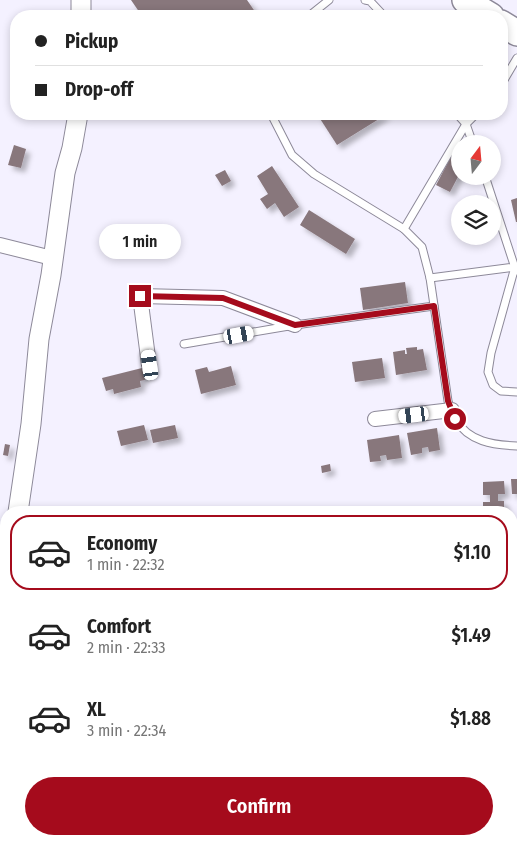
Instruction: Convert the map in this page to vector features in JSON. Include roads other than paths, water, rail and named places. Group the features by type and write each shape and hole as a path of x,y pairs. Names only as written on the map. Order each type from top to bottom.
{"highway":[{"path":"465,0 481,10"}],"main road":[{"path":"19,506 31,424 39,339 59,224 65,173 77,120"}],"street":[{"path":"0,245 52,258"},
{"path":"150,365 140,296 223,298 295,325"},
{"path":"375,419 452,410"}],"lane":[{"path":"316,10 329,0"},
{"path":"365,0 370,1 378,10"},
{"path":"508,73 517,58"},
{"path":"274,120 292,155 314,174 404,229 422,247 430,278 448,401 455,419 467,433 484,443 517,446"},
{"path":"462,120 470,135"},
{"path":"404,229 470,120"},
{"path":"488,185 517,275"},
{"path":"430,278 515,267"},
{"path":"515,267 491,352 488,372 492,385 501,391 517,392"},
{"path":"184,344 295,325 434,306"}]}
